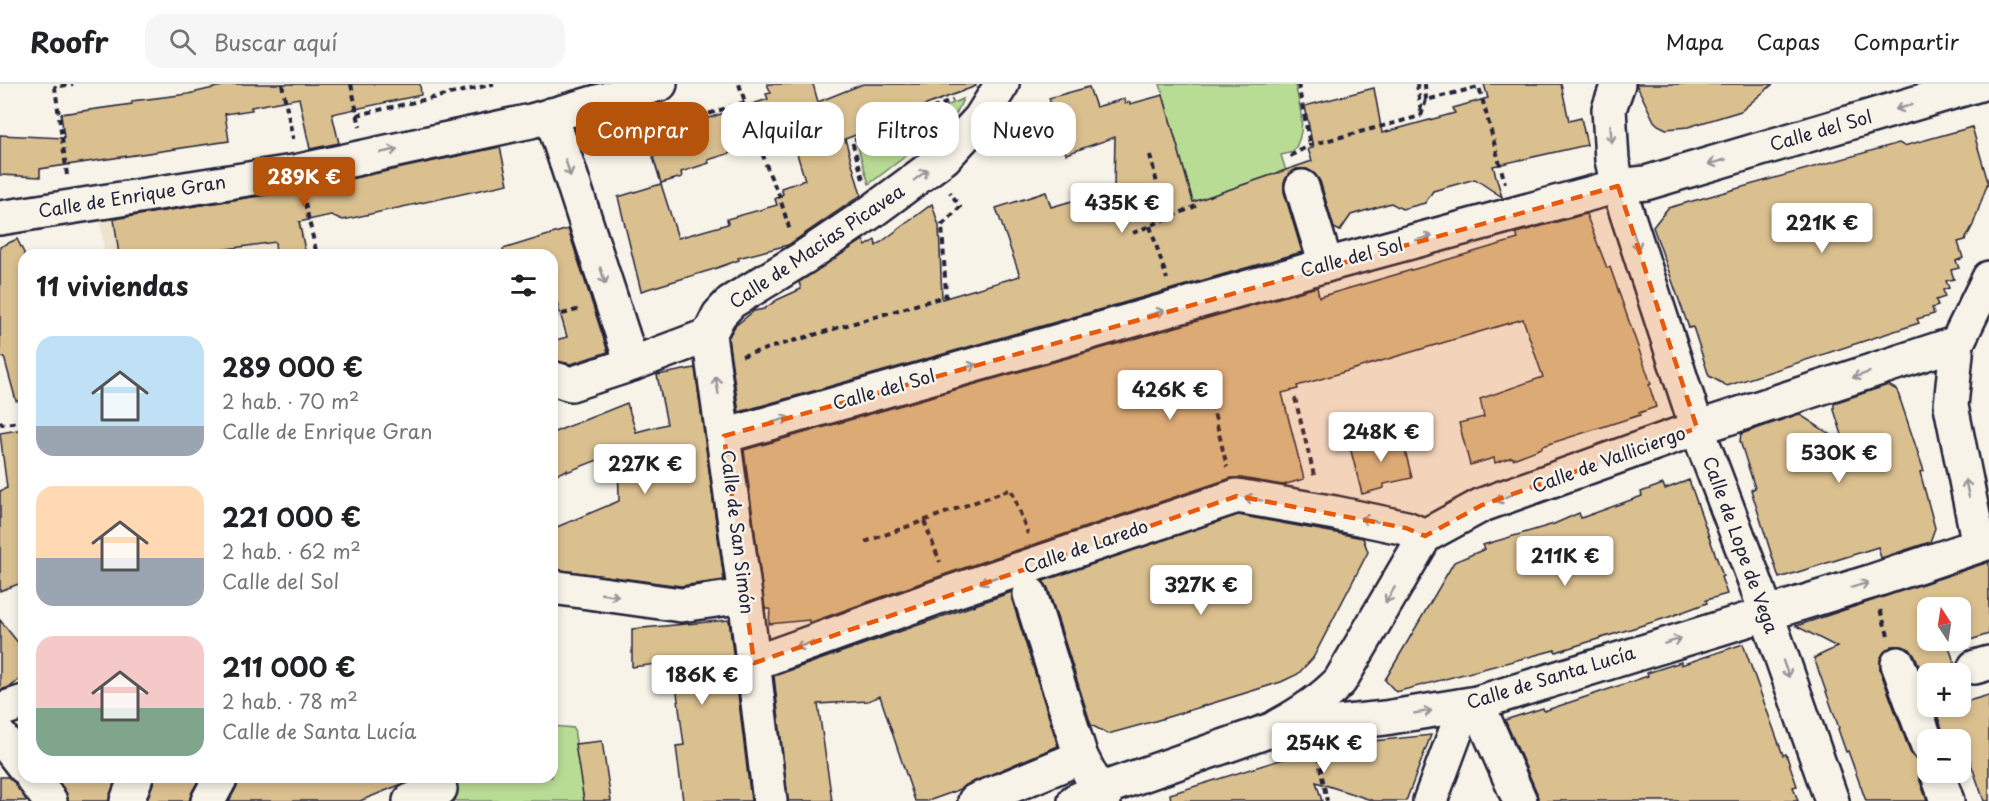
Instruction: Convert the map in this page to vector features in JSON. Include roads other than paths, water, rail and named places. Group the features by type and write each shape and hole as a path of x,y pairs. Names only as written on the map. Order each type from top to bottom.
{"street":[{"name":"Calle de Enrique Gran","path":"0,218 302,185 660,84"},
{"name":"Calle de Lope de Vega","path":"1618,84 1609,109 1612,160 1618,186 1697,428 1832,801"},
{"name":"Calle del Sol","path":"724,436 1326,265 1618,186 1646,183 1980,84"},
{"name":"Calle de Macias Picavea","path":"711,349 719,315 731,302 872,212 944,158 980,118 1000,86"},
{"path":"551,115 632,364"},
{"path":"1302,187 1326,265"},
{"path":"1984,543 1951,406 1957,343 1989,278"},
{"name":"Calle de Valliciergo","path":"1425,536 1482,505 1697,428 1957,343"},
{"path":"558,380 571,384 632,364 711,349"},
{"name":"Calle de San Simón","path":"711,349 746,596 770,801"},
{"path":"1892,365 1926,377 1951,406"},
{"name":"Calle de Laredo","path":"754,663 952,592 1034,579 1236,496 1406,528 1425,536"},
{"path":"1271,730 1326,696 1340,681 1425,536"},
{"name":"Calle de Santa Lucía","path":"1093,798 1271,730 1385,718 1469,704 1870,582 1984,543"},
{"path":"1034,579 1093,798"},
{"path":"558,588 681,605 746,596"},
{"path":"1898,664 1922,729"},
{"path":"1340,681 1360,703 1385,718"},
{"path":"0,710 18,704"},
{"path":"1430,801 1456,730 1469,704"},
{"path":"1469,704 1520,801"},
{"path":"0,736 18,759"},
{"path":"975,801 1082,757"},
{"path":"36,783 50,801"},
{"path":"127,801 134,783"},
{"path":"208,801 218,783"},
{"path":"1941,783 1947,801"},
{"path":"410,801 440,789"}]}
